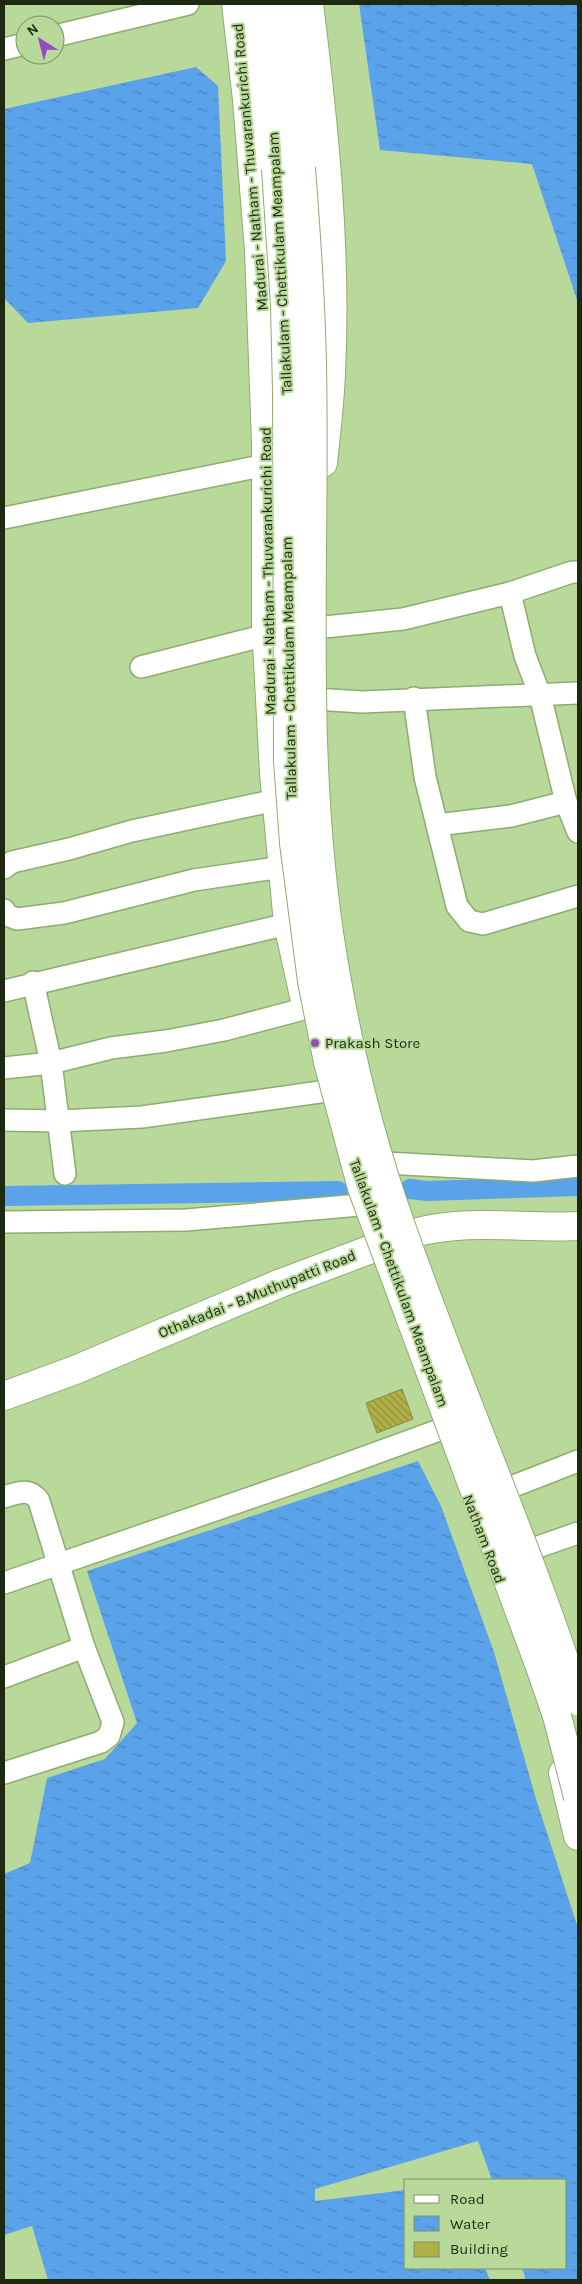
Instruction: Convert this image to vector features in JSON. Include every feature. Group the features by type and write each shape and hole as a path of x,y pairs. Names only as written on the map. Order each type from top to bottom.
{"main road":[{"name":"Madurai - Natham - Thuvarankurichi Road","path":"236,4 259,251 266,466 266,635 276,800 288,924 327,1092 374,1247"},
{"name":"Tallakulam - Chettikulam Meampalam","path":"260,4 289,168 312,366 313,743 318,841 334,964 363,1100 401,1226 546,1608 578,1701"},
{"name":"Tallakulam - Chettikulam Meampalam","path":"285,4 289,168 286,306 288,391 288,761 295,853 314,991 337,1100 376,1231 536,1655 556,1716 578,1798"},
{"path":"309,4 325,166 332,311 330,391 316,527 315,698 319,804 333,929 355,1044 375,1129 386,1163 410,1234 529,1550 576,1668"},
{"name":"Othakadai - B.Muthupatti Road","path":"4,1396 75,1370 281,1283 410,1234 436,1227 469,1225 576,1231"},
{"name":"Natham Road","path":"374,1247 545,1705 578,1836"}],"street":[{"path":"65,34 188,4"},
{"path":"4,518 266,466"},
{"path":"315,628 403,619 510,593 572,572 578,572"},
{"path":"510,593 525,656 540,695 566,802 578,832"},
{"path":"141,667 266,635"},
{"path":"315,698 362,702 414,698 578,693"},
{"path":"414,698 425,777 458,906 469,921 483,924 578,896"},
{"path":"4,868 12,862 69,849 132,831 276,800"},
{"path":"437,825 511,816 566,802"},
{"path":"4,910 7,915 17,919 64,913 194,880 282,866"},
{"path":"4,990 288,924"},
{"path":"33,982 51,1063 65,1174"},
{"path":"4,1068 51,1063 110,1048 166,1041 224,1030 307,1008"},
{"path":"4,1120 59,1121 151,1116 327,1092"},
{"path":"386,1163 533,1171 578,1166"},
{"path":"4,1222 186,1220 360,1205"},
{"path":"4,1583 299,1481 442,1429"},
{"path":"506,1489 578,1461"},
{"path":"4,1497 20,1492 35,1495 39,1501 84,1648 113,1722 109,1736 100,1742 4,1773"},
{"path":"529,1550 578,1533"},
{"path":"4,1677 84,1648"}],"water":[{"path":"359,4 578,4 578,303 532,164 380,150"},
{"path":"196,67 218,86 226,261 198,308 28,323 4,298 4,109"},
{"path":"418,1461 441,1506 494,1652 536,1799 578,1928 578,2280 526,2280 522,2269 567,2269 567,2179 492,2179 478,2141 315,2189 315,2201 404,2190 404,2269 485,2269 490,2280 48,2280 32,2226 4,2235 4,1874 30,1863 47,1778 105,1759 137,1723 87,1571"}],"building":[{"path":"402,1389 413,1419 377,1433 366,1403"}],"waterway":[{"path":"410,1189 427,1191 578,1186"},
{"path":"4,1196 338,1191"}],"place":[{"name":"Prakash Store","path":"315,1043"}]}
